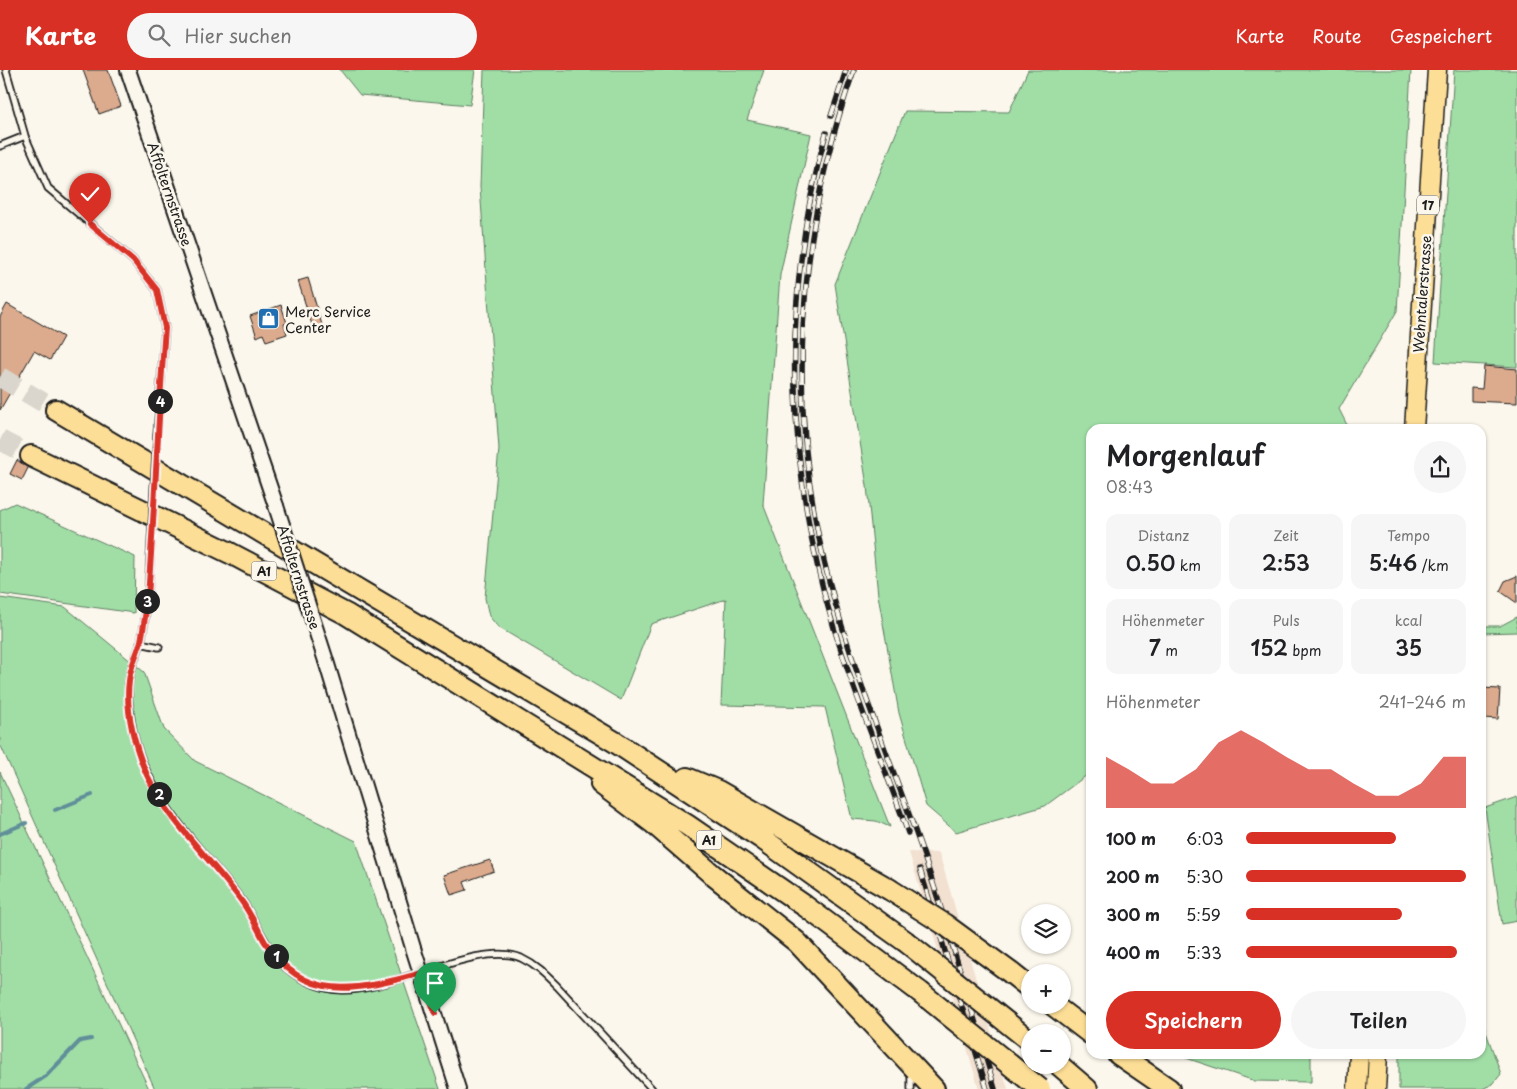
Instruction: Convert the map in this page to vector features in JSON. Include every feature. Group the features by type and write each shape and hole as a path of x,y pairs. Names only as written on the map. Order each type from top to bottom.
{"highway":[{"name":"A1","path":"56,410 492,668 640,758 772,845 905,941 1021,1033"},
{"name":"A1","path":"31,456 230,553 346,614 569,750 747,865 920,992 1040,1089"},
{"path":"489,701 528,736 590,776 653,823 713,875 797,942 934,1089"},
{"path":"640,758 718,791 889,889 944,924 1021,981"},
{"path":"1065,1014 1086,1030"},
{"path":"1125,1059 1169,1089"},
{"path":"1070,1074 1087,1089"}],"main road":[{"name":"Wehntalerstrasse","path":"1414,424 1437,70"},
{"path":"1357,1089 1359,1059"},
{"path":"1376,1089 1378,1059"}],"street":[{"name":"Affolternstrasse","path":"128,70 276,506 326,661 458,1089"}],"lane":[{"path":"6,70 25,136 48,188 133,260 157,290 165,328 148,597 140,643 128,682 134,732 147,775 172,816 241,900 266,943 281,962 306,980 319,986 341,990 365,988 481,955 499,954 520,958 541,970 552,980 652,1089"},
{"path":"0,146 25,136"},
{"path":"140,643 159,647"},
{"path":"910,1062 911,1089"}],"shaded area":[{"path":"909,852 939,853 1008,1089 979,1089"}],"green space":[{"path":"340,70 475,70 470,105 360,95"},
{"path":"484,70 764,70 747,120 811,134 780,275 763,504 890,827 876,821 852,819 825,707 721,705 726,599 651,624 621,700 498,627 489,616 485,598 499,449 480,187"},
{"path":"1028,70 1411,70 1397,311 1339,409 1346,424 1086,424 1086,776 1045,806 956,832 926,806 899,713 878,595 867,486 835,284 905,111 1009,112"},
{"path":"1454,70 1517,70 1517,367 1435,362"},
{"path":"15,503 135,557 134,613 0,594 0,510"},
{"path":"0,598 65,607 144,672 164,729 195,761 356,841 440,1089 155,1089 0,744"},
{"path":"1517,617 1517,632 1486,633 1486,626 1500,626"},
{"path":"0,772 149,1089 0,1089"},
{"path":"1517,797 1517,921 1502,924 1486,808"},
{"path":"1486,1032 1501,1074 1493,1084 1482,1089 1399,1089 1399,1059 1486,1059"},
{"path":"1189,1059 1311,1059 1311,1082 1255,1081"}],"building":[{"path":"83,70 108,70 121,106 99,114"},
{"path":"308,278 322,325 313,328 298,281"},
{"path":"7,304 63,337 50,360 34,351 0,410 0,317"},
{"name":"Merc Service Center","path":"281,305 287,323 284,324 287,334 266,341 263,334 257,337 250,316"},
{"path":"1484,366 1517,369 1517,403 1471,401 1471,388 1482,389"},
{"path":"17,460 28,468 22,480 10,474"},
{"path":"1517,576 1517,603 1500,591 1505,581"},
{"path":"1486,688 1500,689 1498,719 1486,718"},
{"path":"490,860 494,871 464,882 467,890 451,895 444,875"}],"waterway":[{"path":"55,810 92,795"},
{"path":"0,834 26,823"},
{"path":"26,1089 46,1076 80,1041 91,1039"}],"tunnel":[{"path":"0,377 56,410"},
{"path":"0,440 31,456"}],"railway":[{"path":"831,116 846,70"},
{"path":"854,70 834,132 819,195 809,259 803,324 802,388 806,453 815,517 839,616 934,885 995,1089"},
{"path":"826,133 811,194 801,256 796,318 795,381 798,443 806,506 818,567 834,628 860,705 908,833"},
{"path":"920,869 987,1089"}],"place":[{"name":"Merc Service Center","path":"269,319"}],"route":[{"path":"90,224 133,260 157,290 165,328 148,597 140,643 128,682 134,732 147,775 172,816 241,900 266,943 281,962 299,977 319,986 341,990 365,988 422,973 435,1013"}]}
